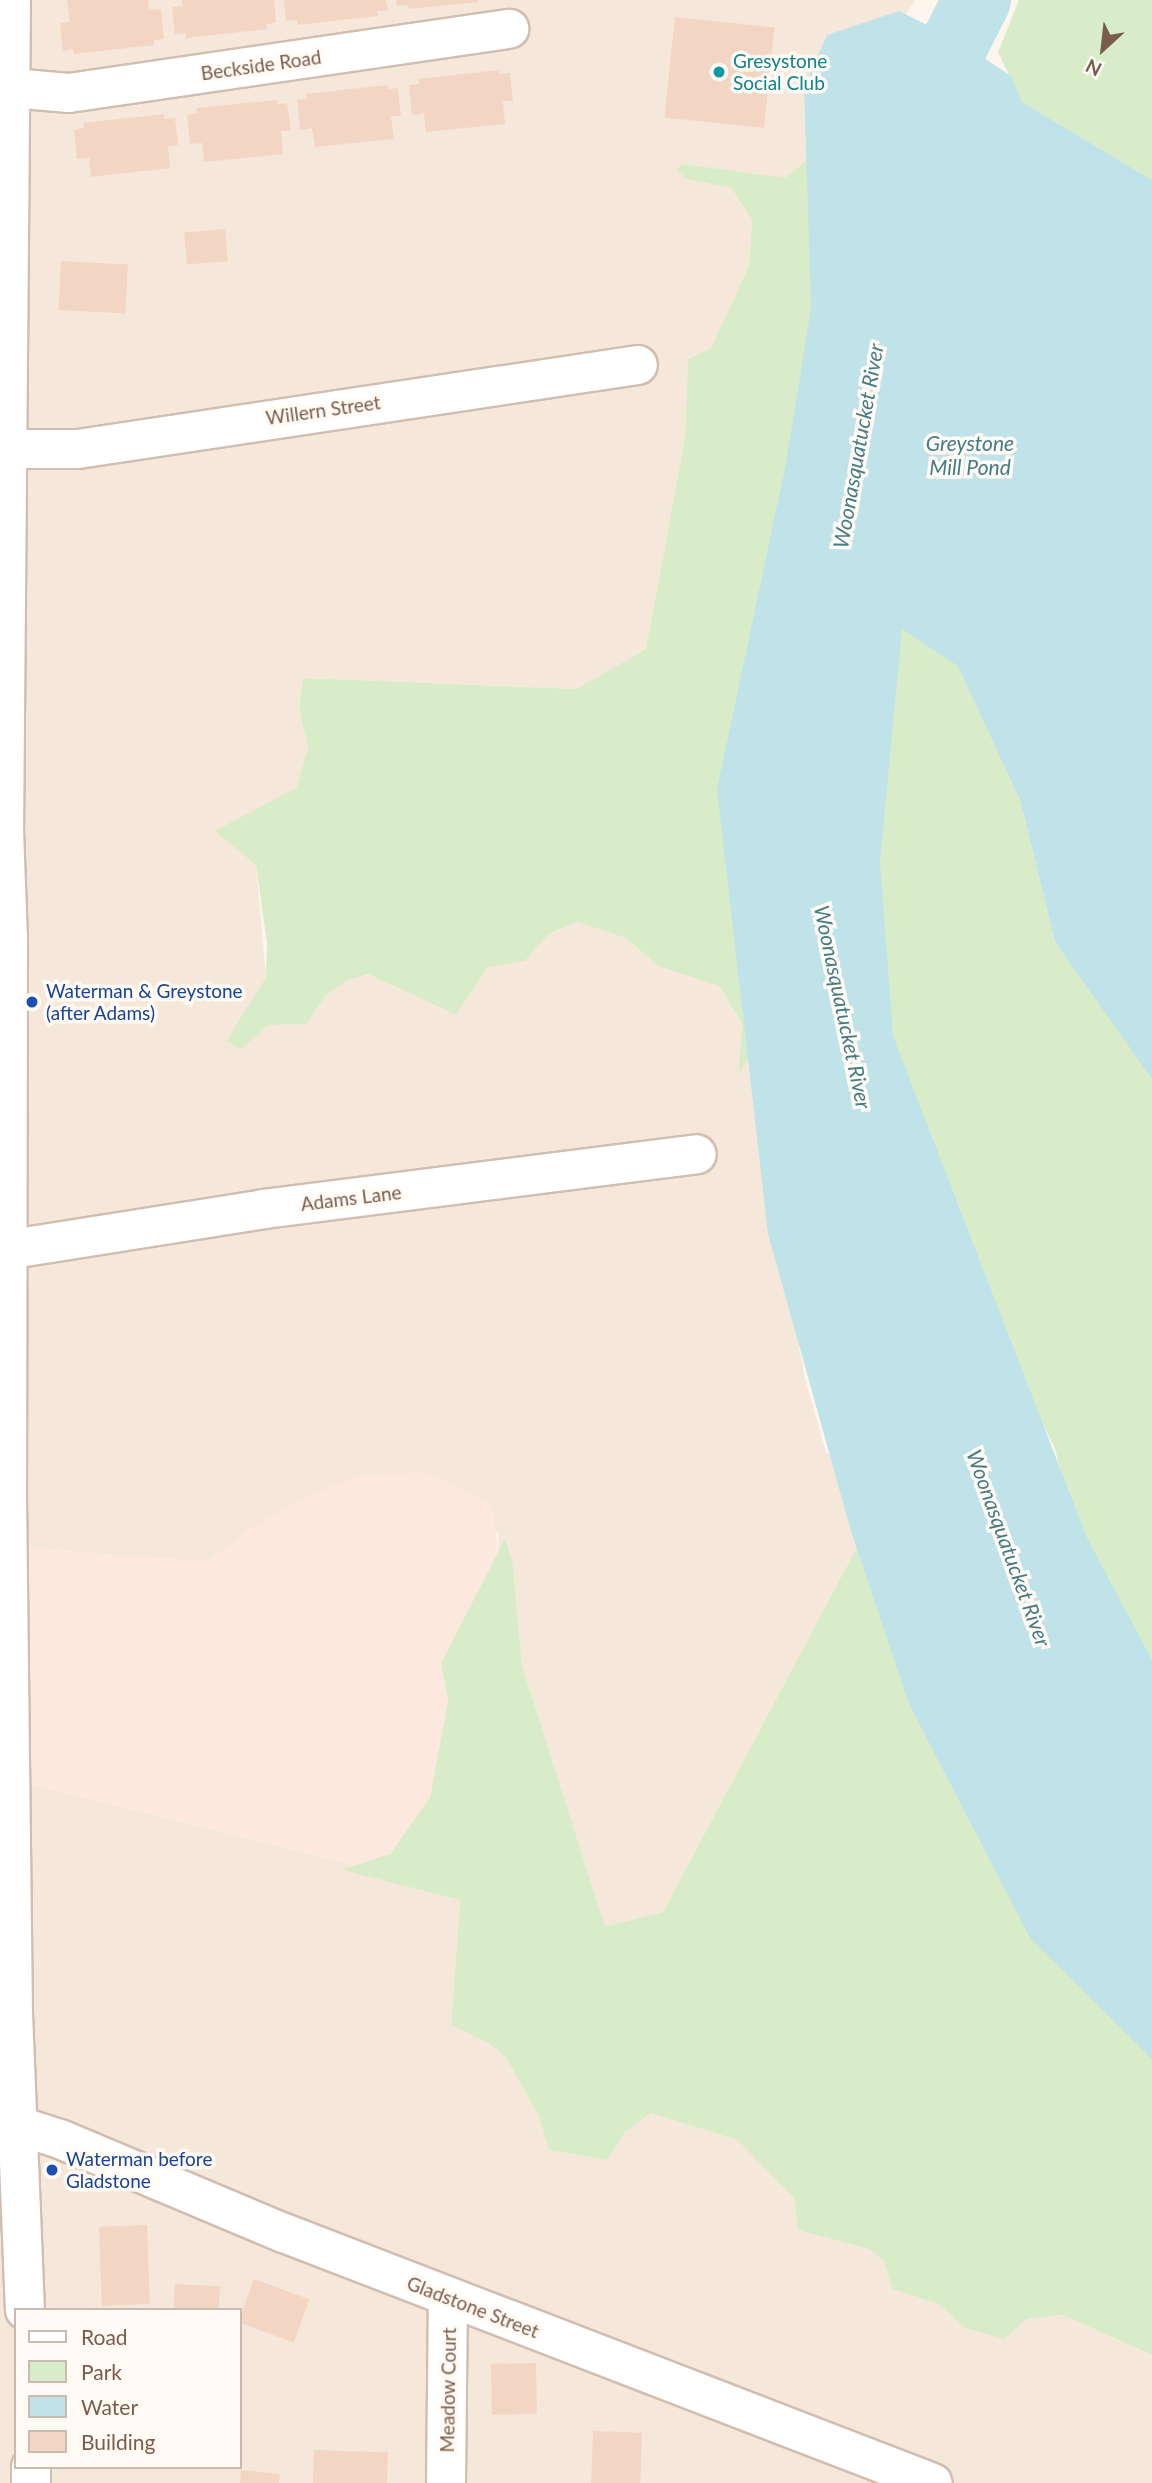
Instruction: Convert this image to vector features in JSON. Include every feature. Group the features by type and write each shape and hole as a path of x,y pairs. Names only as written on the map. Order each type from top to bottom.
{"street":[{"path":"11,0 2,830 8,939 6,1250 16,2126 12,2252 25,2308"},
{"name":"Beckside Road","path":"12,88 69,93 509,29"},
{"name":"Willern Street","path":"8,449 78,449 638,365"},
{"name":"Adams Lane","path":"6,1250 250,1211 697,1154"},
{"name":"Gladstone Street","path":"16,2126 60,2139 449,2298 933,2483"},
{"name":"Meadow Court","path":"446,2483 449,2298"}],"shaded area":[{"path":"0,0 915,0 822,148 785,179 684,164 686,179 731,188 752,220 749,266 711,349 688,359 685,437 646,649 576,689 303,678 299,709 308,748 296,788 256,865 266,977 228,1039 269,1025 307,1024 326,995 346,981 368,974 456,1015 488,967 525,961 549,934 577,922 626,938 658,966 719,986 742,1023 738,1074 768,1022 786,1278 805,1378 826,1452 867,1476 891,1483 663,1912 605,1928 522,1665 513,1565 505,1539 498,1551 499,1533 309,1496 246,1532 209,1562 9,1547 3,1777 356,1865 343,1870 460,1900 451,2025 490,2044 506,2058 538,2114 549,2150 607,2160 625,2132 651,2113 737,2140 794,2198 798,2230 869,2249 884,2261 892,2289 939,2304 965,2328 1004,2339 1027,2319 1063,2315 1152,2355 1152,2483 0,2483"},
{"path":"428,1473 492,1505 498,1551 441,1663 448,1701 430,1797 391,1853 356,1865 3,1777 9,1547 209,1562 246,1532 309,1496 362,1474"}],"green space":[{"path":"1019,0 1152,0 1152,180 1022,102 998,52"},
{"path":"822,148 768,1022 738,1076 742,1023 719,986 658,966 626,938 577,922 549,934 525,961 488,967 456,1015 368,974 346,981 326,995 307,1024 269,1025 240,1050 227,1040 266,977 267,943 256,865 215,831 296,788 308,748 299,709 303,678 576,689 646,649 685,437 688,359 711,348 749,266 752,220 731,188 686,179 676,169 683,164 785,178"},
{"path":"887,621 956,653 1020,800 1055,942 1152,1073 1152,1733 1099,1615 1055,1449 1023,1382 959,1206 922,1145 895,1053 872,835"},
{"path":"891,1483 1152,2034 1152,2355 1063,2315 1027,2319 1004,2339 965,2328 939,2304 892,2289 884,2261 869,2249 798,2230 794,2198 737,2140 651,2113 625,2132 607,2160 549,2150 538,2114 506,2058 490,2044 451,2025 460,1900 342,1870 391,1853 430,1797 448,1701 441,1663 505,1538 513,1565 522,1665 605,1927 663,1912"}],"water":[{"name":"Greystone Mill Pond","path":"899,11 955,39 1011,76 1022,102 1152,180 1152,1079 1055,942 1020,800 958,666 902,629 880,861 893,1036 1087,1538 1152,1660 1152,2059 1030,1938 909,1704 851,1531 768,1234 717,789 785,468 811,309 804,87 827,35"}],"building":[{"path":"67,0 148,0 149,10 161,9 164,39 154,40 154,45 74,54 73,49 63,51 60,23 70,22"},
{"path":"182,0 274,0 276,23 266,24 267,29 186,38 186,33 175,34 172,7 182,6"},
{"path":"284,0 386,0 388,10 377,11 378,16 297,25 297,20 286,21"},
{"path":"396,0 479,2 408,9 408,5 397,6"},
{"name":"Gresystone Social Club","path":"675,17 774,27 764,128 664,117"},
{"path":"499,70 499,74 510,73 513,101 503,101 505,124 426,132 424,113 412,115 409,85 419,84 418,79"},
{"path":"387,85 388,89 398,88 401,116 391,116 394,139 315,147 312,128 300,130 297,100 307,99 306,94"},
{"path":"277,100 277,104 287,103 291,130 281,131 283,154 204,162 202,143 190,144 187,115 197,113 196,108"},
{"path":"164,114 164,119 175,118 178,145 168,146 170,168 91,177 89,158 77,159 74,130 84,128 83,123"},
{"path":"225,229 228,261 187,264 184,233"},
{"path":"61,261 128,265 125,313 58,310"},
{"path":"147,2225 150,2304 102,2306 99,2227"},
{"path":"254,2279 309,2299 294,2342 242,2324 242,2312"},
{"path":"175,2284 220,2286 219,2308 174,2308"},
{"path":"536,2363 537,2414 492,2415 491,2364"},
{"path":"593,2431 642,2433 640,2483 591,2483"},
{"path":"314,2450 388,2453 387,2483 313,2483"},
{"path":"241,2470 280,2474 279,2483 240,2483"}],"waterway":[{"name":"Woonasquatucket River","path":"915,122 977,0"}],"place":[{"name":"Gresystone Social Club","path":"719,72"},
{"name":"Waterman & Greystone (after Adams)","path":"32,1002"},
{"name":"Waterman before Gladstone","path":"52,2170"}]}
